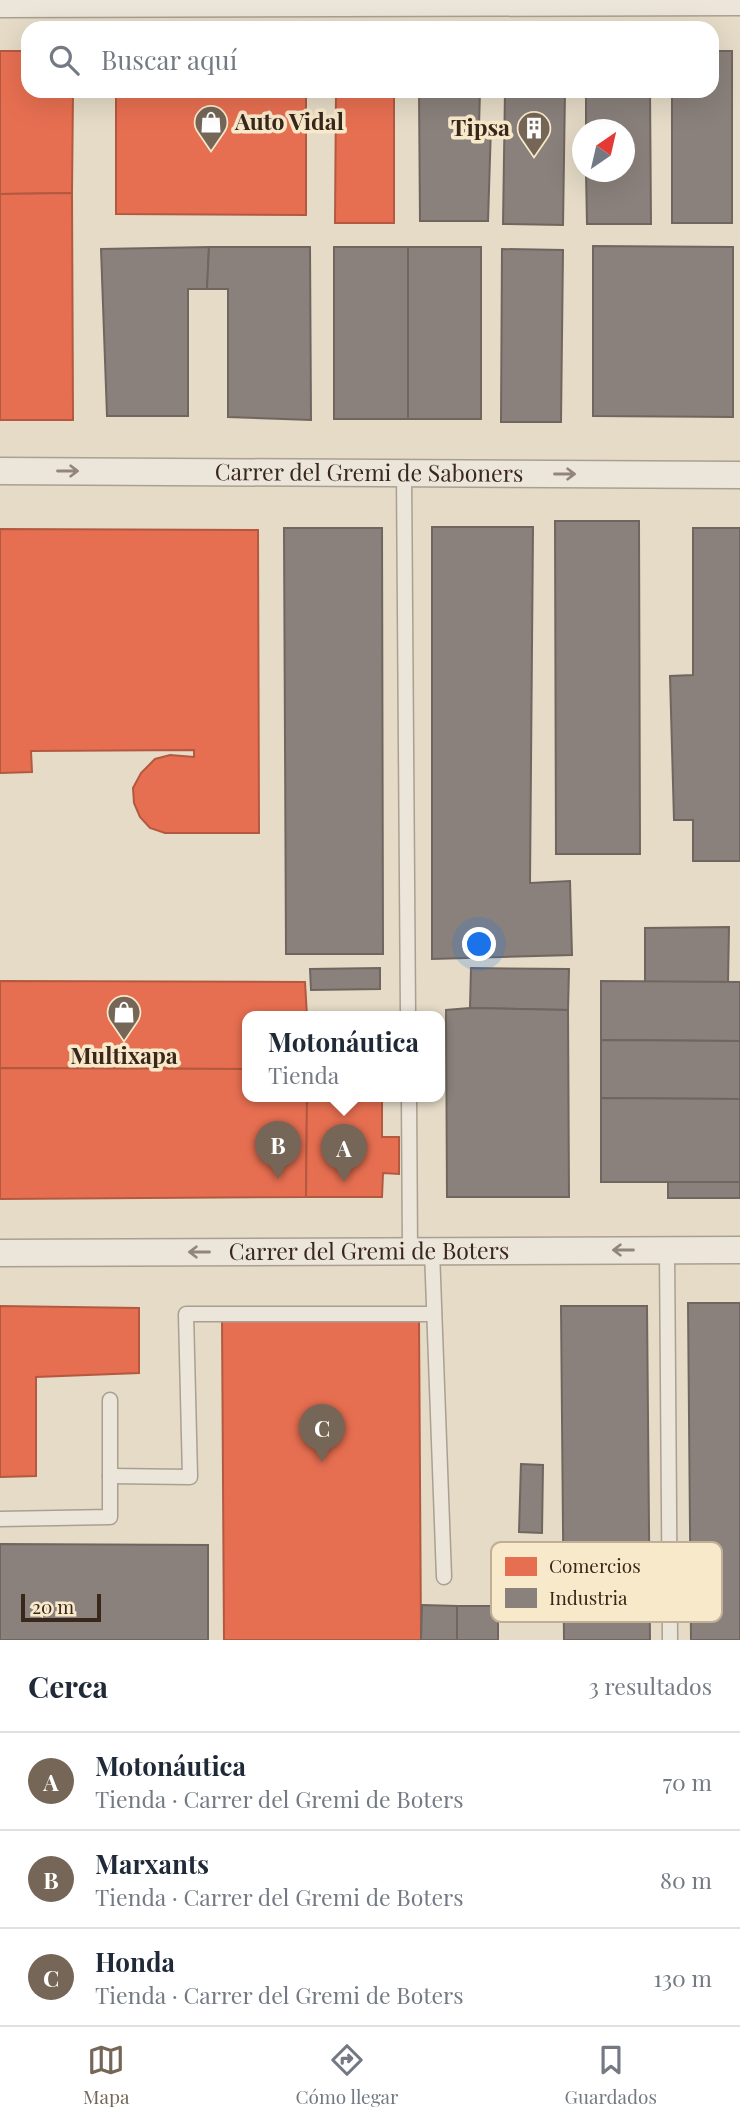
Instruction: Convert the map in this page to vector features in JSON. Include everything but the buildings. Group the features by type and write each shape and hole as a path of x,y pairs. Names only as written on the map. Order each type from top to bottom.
{"street":[{"path":"0,4 740,2"},
{"name":"Carrer del Gremi de Saboners","path":"0,471 740,475"},
{"name":"Carrer del Gremi de Boters","path":"0,1253 740,1250"}],"lane":[{"path":"404,473 408,1011"},
{"path":"409,1102 421,1251 435,1314 444,1577"},
{"path":"667,1250 669,1542"},
{"path":"110,1476 190,1477 186,1314 435,1314"},
{"path":"0,1519 110,1517 110,1400"},
{"path":"670,1622 670,1640"}],"place":[{"name":"Auto Vidal","path":"211,152"},
{"name":"Tipsa","path":"534,158"},
{"name":"Multixapa","path":"124,1042"},
{"name":"Marxants","path":"278,1179"},
{"name":"Motonáutica","path":"344,1182"},
{"name":"Honda","path":"322,1462"}]}
